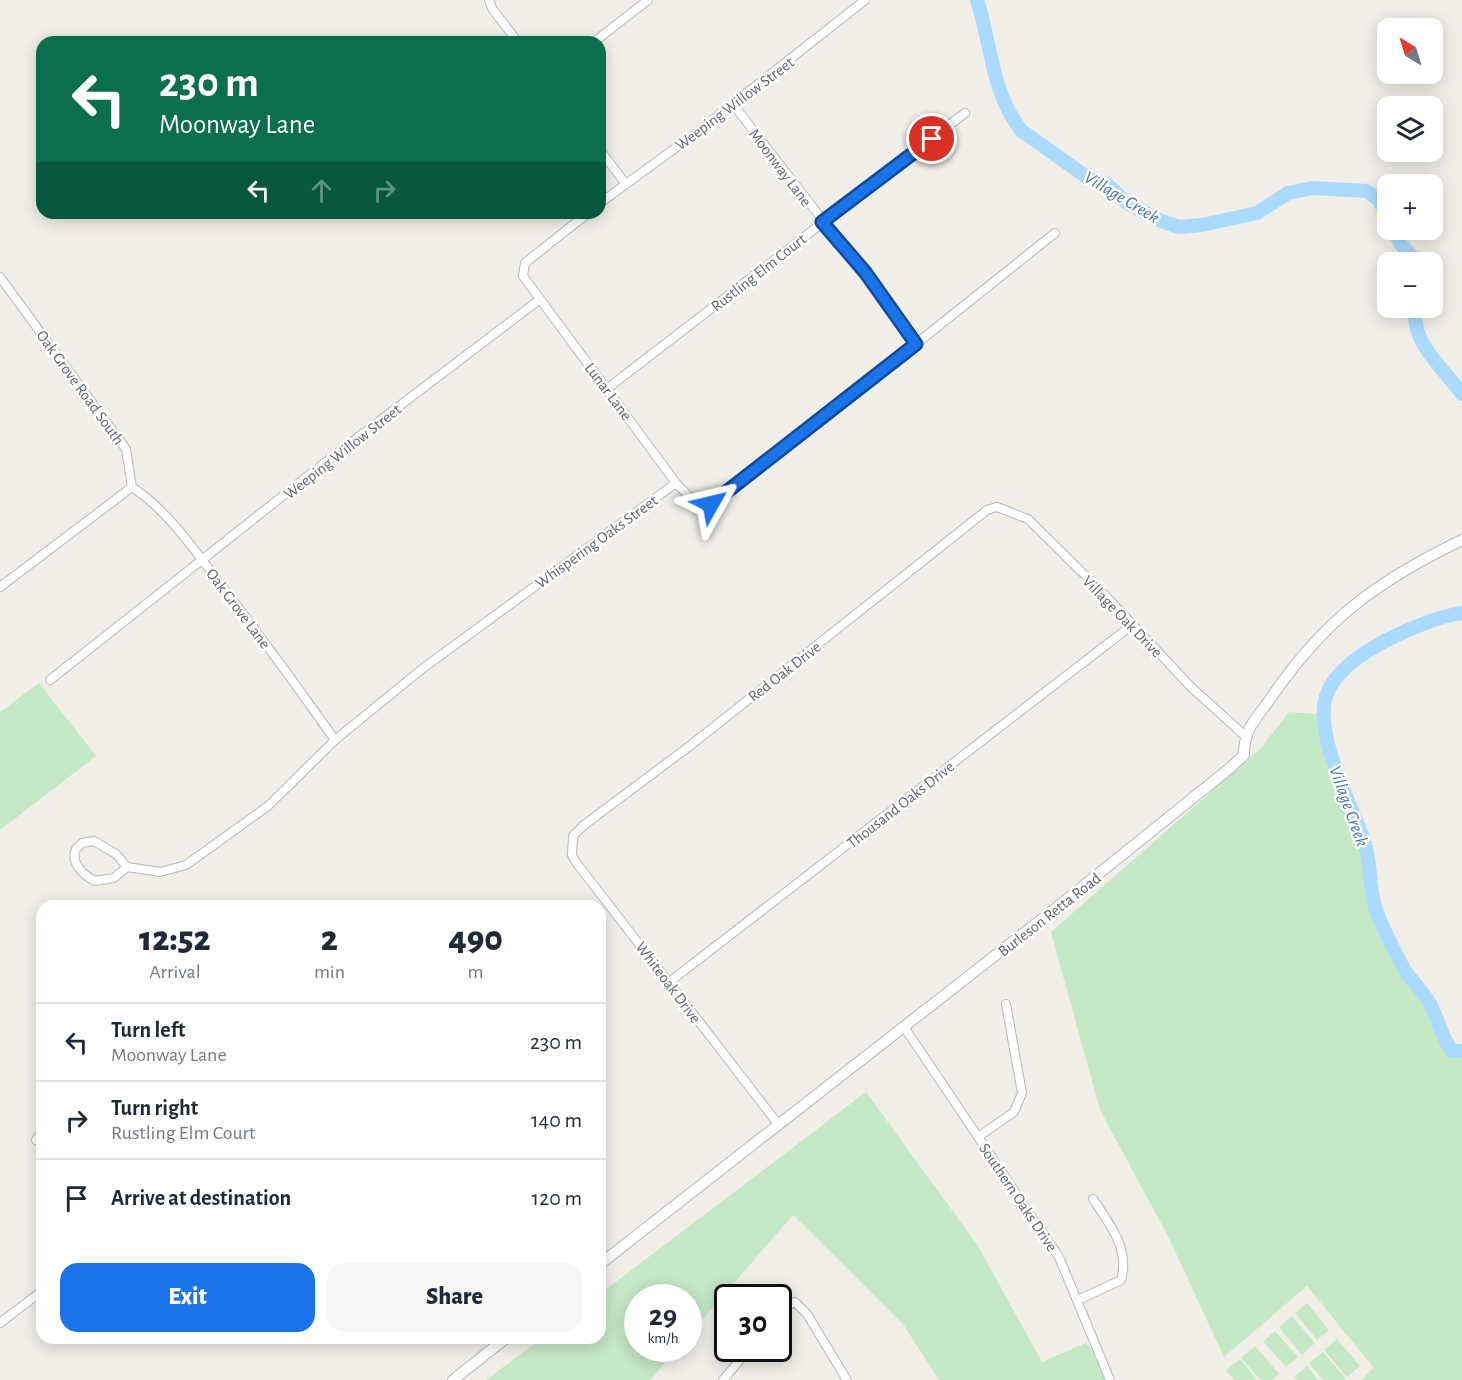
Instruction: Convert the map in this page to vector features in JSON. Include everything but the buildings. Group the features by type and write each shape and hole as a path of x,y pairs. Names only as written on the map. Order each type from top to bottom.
{"street":[{"path":"489,0 493,10 513,36"},
{"path":"602,36 648,0"},
{"name":"Weeping Willow Street","path":"606,198 733,104 865,0"},
{"name":"Moonway Lane","path":"733,104 822,222 865,272 916,344"},
{"name":"Rustling Elm Court","path":"608,388 965,113"},
{"path":"606,158 625,183"},
{"path":"539,300 523,276 525,263 580,219"},
{"path":"676,483 698,506 704,507 711,504 1055,233"},
{"name":"Oak Grove Road South","path":"0,277 126,449 132,487"},
{"name":"Weeping Willow Street","path":"50,680 332,457 539,300"},
{"name":"Lunar Lane","path":"539,300 608,388 676,483"},
{"name":"Whispering Oaks Street","path":"127,867 160,872 186,865 268,806 335,740 422,669 676,483"},
{"path":"0,587 132,487"},
{"name":"Oak Grove Lane","path":"132,487 149,498 203,561 280,662 335,740"},
{"name":"Village Oak Drive","path":"997,507 1028,519 1191,687 1244,735"},
{"name":"Red Oak Drive","path":"573,836 987,510 997,507"},
{"name":"Burleson Retta Road","path":"606,1259 904,1027 1230,768 1244,755 1244,735 1297,660 1337,617 1392,576 1461,541"},
{"name":"Thousand Oaks Drive","path":"668,983 1132,625"},
{"name":"Whiteoak Drive","path":"573,836 572,855 605,900"},
{"path":"94,841 116,854 127,867 114,878 95,881 78,867 74,854 82,843 94,841"},
{"name":"Whiteoak Drive","path":"606,901 778,1124"},
{"path":"978,1137 1014,1112 1022,1093 1006,1004"},
{"name":"Southern Oaks Drive","path":"904,1027 1059,1257 1110,1380"},
{"path":"1078,1300 1120,1280 1125,1266 1123,1250 1093,1199"},
{"path":"0,1323 36,1296"},
{"path":"792,1303 795,1302 807,1314 847,1380"},
{"path":"453,1380 498,1344"},
{"path":"723,1380 738,1362"}],"green space":[{"path":"39,683 96,756 0,830 0,712"},
{"path":"1289,712 1325,715 1329,750 1366,845 1375,906 1404,969 1427,1000 1452,1051 1462,1051 1462,1380 1361,1380 1374,1368 1307,1286 1224,1357 1169,1238 1100,1110 1051,932 1261,748"},
{"path":"866,1092 978,1246 1042,1362 1086,1343 1114,1380 939,1380 903,1324 793,1215 733,1284 714,1284 714,1306 702,1320 702,1284 624,1284 624,1362 666,1362 650,1380 486,1380 534,1344 606,1344 606,1289"},
{"path":"1307,1303 1329,1330 1317,1340 1295,1313"},
{"path":"1292,1316 1315,1343 1302,1355 1279,1327"},
{"path":"1275,1331 1298,1357 1286,1367 1263,1342"},
{"path":"1337,1339 1360,1366 1347,1377 1324,1350"},
{"path":"1255,1346 1279,1374 1272,1380 1261,1380 1241,1358"},
{"path":"1323,1352 1345,1380 1323,1380 1309,1363"},
{"path":"1240,1359 1257,1380 1234,1380 1226,1370"},
{"path":"1307,1366 1318,1380 1297,1380 1294,1377"}],"waterway":[{"name":"Village Creek","path":"977,0 998,85 1004,102 1022,131 1088,178 1107,184 1127,203 1161,221 1179,227 1202,225 1257,213 1288,193 1312,188 1367,191 1377,198"},
{"name":"Village Creek","path":"1399,240 1408,252"},
{"name":"Village Creek","path":"1415,318 1423,343 1462,394"},
{"name":"Village Creek","path":"1462,613 1407,630 1368,651 1337,677 1328,691 1324,707 1324,726 1329,747 1365,844 1373,899 1378,914 1404,969 1429,1002 1448,1045 1452,1051 1462,1051"}],"route":[{"path":"711,504 916,344 865,272 822,222 932,139"}]}
